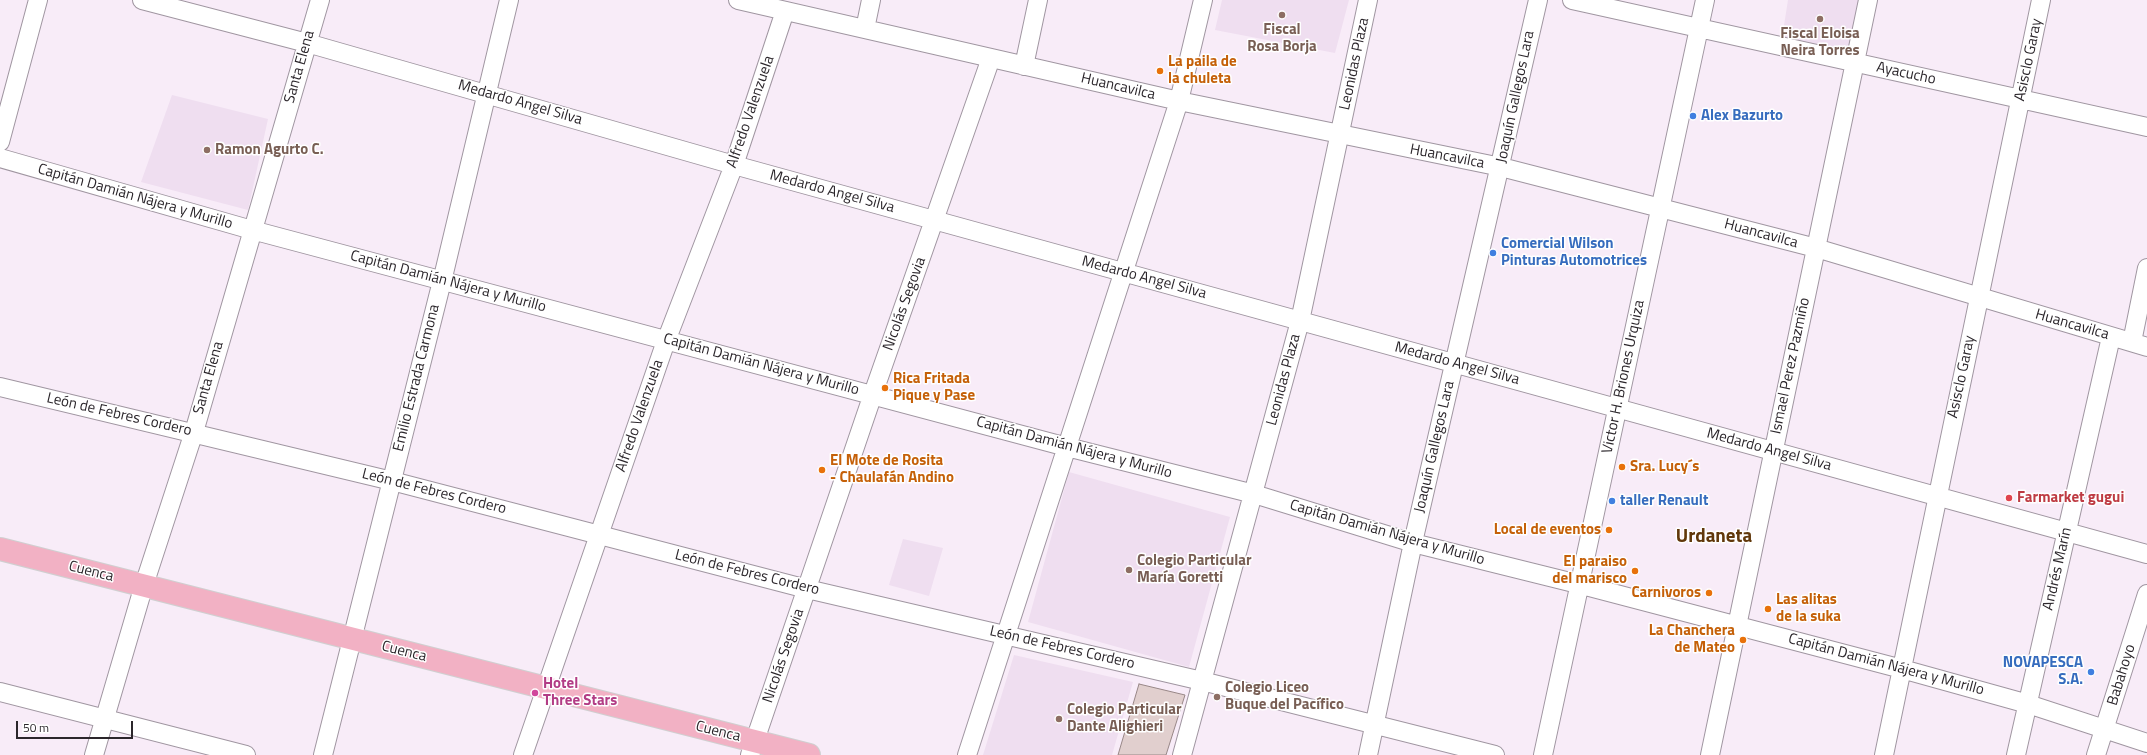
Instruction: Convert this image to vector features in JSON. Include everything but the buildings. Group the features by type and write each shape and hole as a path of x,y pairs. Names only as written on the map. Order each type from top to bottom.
{"main road":[{"name":"Cuenca","path":"0,549 546,688 753,748 809,755"}],"street":[{"path":"0,142 38,0"},
{"name":"Medardo Angel Silva","path":"142,0 307,43 935,220 2147,554"},
{"name":"Santa Elena","path":"94,755 144,585 194,432 320,0"},
{"name":"Emilio Estrada Carmona","path":"323,755 442,279 509,0"},
{"name":"Huancavilca","path":"738,0 1179,101 1501,167 1816,248 1978,298 2139,344"},
{"path":"865,29 871,0"},
{"path":"1024,66 1038,0"},
{"path":"967,755 1125,272 1179,101 1202,0"},
{"name":"Leonidas Plaza","path":"1182,755 1300,320 1368,0"},
{"name":"Joaquín Gallegos Lara","path":"1368,755 1413,543 1501,167 1538,0"},
{"name":"Ayacucho","path":"1572,0 2147,127"},
{"name":"Victor H. Briones Urquiza","path":"1543,755 1578,584 1618,408 1705,0"},
{"name":"Ismael Perez Pazmiño","path":"1710,755 1868,0"},
{"name":"Asisclo Garay","path":"1884,755 2041,0"},
{"name":"Alfredo Valenzuela","path":"524,755 666,341 734,164 785,11"},
{"name":"Nicolás Segovia","path":"753,748 873,394 991,58"},
{"name":"Capitán Damián Nájera y Murillo","path":"0,158 252,230 442,279 666,341 873,394 1067,447 1254,494 1413,543 1578,584 1902,669 2028,704 2147,743"},
{"path":"2139,344 2147,268"},
{"name":"Andrés Marín","path":"2016,755 2111,336"},
{"name":"León de Febres Cordero","path":"0,387 194,432 392,481 808,589 1007,634 1202,681 1495,755"},
{"name":"Babahoyo","path":"2096,755 2147,594"},
{"path":"0,692 246,755"}],"shaded area":[{"name":"Fiscal Rosa Borja","path":"1222,0 1349,0 1335,53 1215,30"},
{"name":"Fiscal Eloisa Neira Torres","path":"1788,0 1859,0 1847,53 1782,38"},
{"name":"Ramon Agurto C.","path":"172,95 268,119 248,210 141,182"},
{"name":"Colegio Particular María Goretti","path":"1069,472 1230,517 1189,667 1028,622"},
{"path":"903,539 943,548 929,596 889,585"},
{"name":"Colegio Particular Dante Alighieri","path":"1014,655 1133,682 1112,755 983,755"}],"place":[{"name":"Fiscal Rosa Borja","path":"1282,15"},
{"name":"Fiscal Eloisa Neira Torres","path":"1820,19"},
{"name":"La paila de la chuleta","path":"1160,71"},
{"name":"Alex Bazurto","path":"1693,116"},
{"name":"Ramon Agurto C.","path":"207,150"},
{"name":"Comercial Wilson Pinturas Automotrices","path":"1493,253"},
{"name":"Rica Fritada Pique y Pase","path":"885,388"},
{"name":"Sra. Lucy´s","path":"1622,467"},
{"name":"El Mote de Rosita - Chaulafán Andino","path":"822,470"},
{"name":"Farmarket gugui","path":"2009,498"},
{"name":"taller Renault","path":"1612,501"},
{"name":"Local de eventos","path":"1609,530"},
{"name":"Colegio Particular María Goretti","path":"1129,570"},
{"name":"El paraiso del marisco","path":"1635,571"},
{"name":"Carnivoros","path":"1709,593"},
{"name":"Las alitas de la suka","path":"1768,609"},
{"name":"La Chanchera de Mateo","path":"1743,640"},
{"name":"NOVAPESCA S.A.","path":"2091,672"},
{"name":"Hotel Three Stars","path":"535,693"},
{"name":"Colegio Liceo Buque del Pacífico","path":"1217,697"},
{"name":"Colegio Particular Dante Alighieri","path":"1059,719"}],"district":[{"name":"Urdaneta","path":"1714,537"}]}
